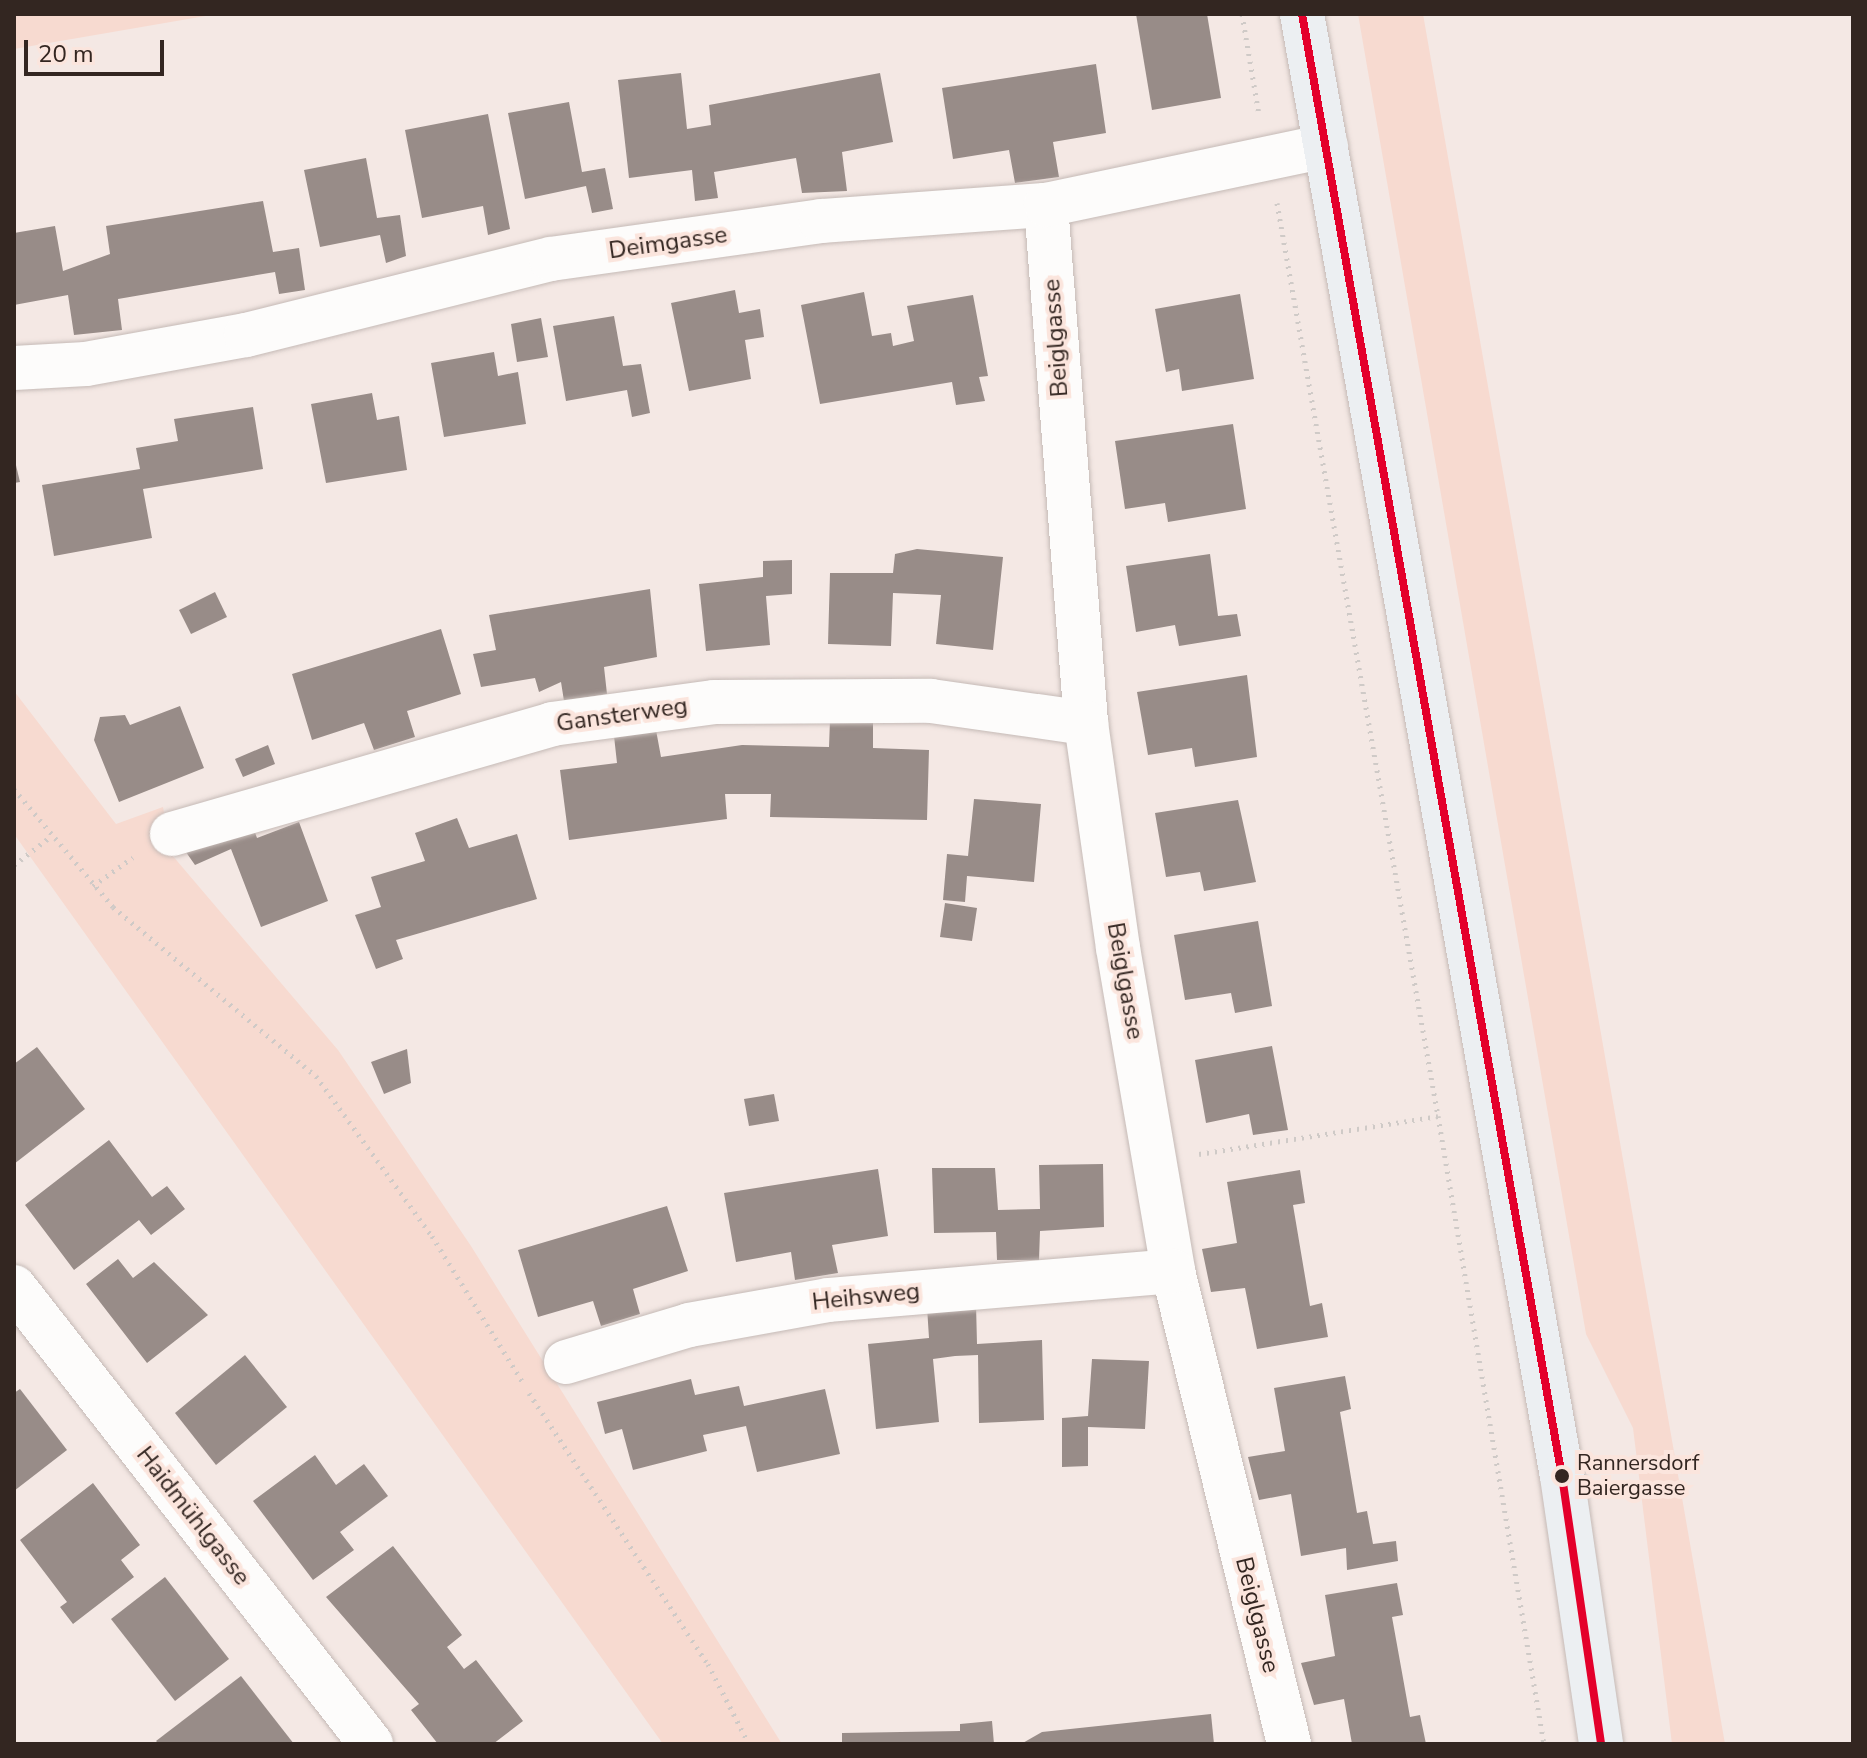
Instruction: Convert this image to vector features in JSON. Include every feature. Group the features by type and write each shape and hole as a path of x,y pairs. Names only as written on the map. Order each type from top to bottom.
{"main road":[{"path":"1302,14 1562,1476 1601,1744"}],"street":[{"name":"Deimgasse","path":"14,368 86,364 246,335 551,259 821,221 1046,205 1267,161 1326,146"},
{"name":"Beiglgasse","path":"1046,205 1086,723 1118,948 1159,1161 1173,1271 1289,1744"},
{"name":"Gansterweg","path":"172,834 552,724 714,702 931,701 1086,723"},
{"name":"Heihsweg","path":"566,1362 689,1325 828,1300 1173,1271"},
{"name":"Haidmühlgasse","path":"14,1287 371,1744"}],"path":[{"path":"1242,14 1438,1116 1544,1744"},
{"path":"14,789 50,837 113,907 249,1014 353,1121 708,1664 749,1744"},
{"path":"14,865 50,837"},
{"path":"1159,1161 1438,1116"}],"shaded area":[{"path":"14,14 217,14 14,49"},
{"path":"1358,14 1423,14 1725,1744 1672,1744 1633,1428 1586,1334"},
{"path":"14,691 116,824 163,807 172,855 338,1050 471,1246 782,1744 663,1744 14,834"}],"building":[{"path":"1136,14 1207,14 1221,98 1152,110"},
{"path":"1096,64 1106,133 1053,142 1059,177 1015,183 1009,150 953,159 942,88"},
{"path":"681,73 687,129 711,125 709,105 880,73 893,142 842,152 847,191 802,193 796,158 714,172 718,198 695,201 692,170 629,178 618,80"},
{"path":"569,102 582,172 605,168 613,209 592,213 586,186 525,199 508,113"},
{"path":"488,114 510,229 488,235 483,206 422,218 405,130"},
{"path":"366,158 377,218 400,215 406,256 386,263 380,235 320,247 304,170"},
{"path":"263,201 273,252 299,248 305,290 279,294 275,272 118,299 122,330 74,335 68,295 14,305 14,233 55,226 63,271 110,254 106,226"},
{"path":"735,290 739,313 760,309 764,337 745,340 751,379 689,391 671,303"},
{"path":"864,292 872,336 891,333 893,346 914,341 907,306 973,295 988,376 979,377 985,401 956,405 952,382 820,404 801,305"},
{"path":"1240,294 1254,379 1182,391 1179,369 1166,372 1155,309"},
{"path":"614,316 623,366 641,364 650,413 632,417 627,390 566,401 553,326"},
{"path":"541,318 548,357 517,362 511,324"},
{"path":"494,352 498,376 518,372 526,424 444,437 431,363"},
{"path":"372,393 377,420 399,416 407,470 326,483 311,404"},
{"path":"253,407 263,469 143,489 152,538 54,556 42,485 140,469 136,448 178,441 174,419"},
{"path":"1233,424 1246,509 1168,522 1165,503 1125,509 1115,441"},
{"path":"14,457 20,482 14,483"},
{"path":"917,549 1003,557 993,650 936,644 941,595 893,593 891,646 828,644 830,573 893,573 895,554"},
{"path":"1210,554 1218,616 1237,614 1241,636 1179,646 1175,625 1136,632 1126,566"},
{"path":"792,560 792,594 766,596 770,645 706,651 699,584 763,577 763,561"},
{"path":"650,589 657,657 604,667 607,694 564,701 561,682 539,692 535,678 481,687 473,654 496,650 489,615"},
{"path":"215,592 227,617 191,634 179,610"},
{"path":"441,629 461,694 407,711 415,737 374,750 364,723 312,740 292,674"},
{"path":"1247,675 1257,757 1195,767 1192,748 1148,755 1137,692"},
{"path":"180,706 204,768 119,802 94,740 100,717 125,715 130,725"},
{"path":"830,720 873,722 873,748 929,750 927,820 770,817 771,794 725,794 727,819 569,840 560,770 617,763 614,736 656,730 661,757 742,745 829,747"},
{"path":"268,745 275,764 243,777 235,759"},
{"path":"974,799 1041,804 1034,882 967,876 965,902 943,900 947,854 968,856"},
{"path":"1238,800 1256,882 1204,891 1200,872 1166,877 1155,813"},
{"path":"457,818 469,848 517,834 537,899 396,940 403,959 376,969 355,915 381,907 371,877 425,861 415,833"},
{"path":"250,819 257,838 299,822 328,901 261,927 231,849 195,865 181,845"},
{"path":"945,903 977,908 972,941 940,937"},
{"path":"1258,921 1272,1006 1235,1013 1231,993 1185,1000 1174,935"},
{"path":"1272,1046 1288,1130 1253,1135 1249,1114 1206,1123 1195,1060"},
{"path":"37,1047 85,1109 14,1164 14,1064"},
{"path":"407,1049 411,1083 384,1094 371,1062"},
{"path":"774,1094 779,1121 749,1126 744,1099"},
{"path":"109,1140 152,1197 167,1186 185,1209 151,1235 139,1220 74,1270 25,1205"},
{"path":"1103,1164 1104,1227 1040,1231 1039,1260 997,1260 996,1232 934,1233 932,1168 995,1168 998,1210 1040,1209 1039,1165"},
{"path":"878,1169 888,1236 832,1245 838,1273 795,1280 791,1252 736,1262 724,1193"},
{"path":"1300,1170 1305,1203 1293,1205 1310,1306 1322,1303 1328,1337 1257,1349 1245,1288 1211,1292 1202,1249 1237,1243 1227,1182"},
{"path":"667,1206 688,1271 633,1289 640,1314 601,1326 593,1301 538,1317 518,1250"},
{"path":"118,1259 133,1278 154,1262 208,1315 147,1363 86,1284"},
{"path":"976,1304 977,1344 1042,1340 1044,1420 979,1423 978,1355 955,1356 933,1359 939,1422 876,1429 868,1344 929,1338 927,1307"},
{"path":"245,1355 287,1407 216,1465 175,1413"},
{"path":"1092,1359 1149,1361 1145,1429 1088,1427 1088,1466 1062,1467 1062,1418 1088,1416"},
{"path":"1345,1376 1351,1409 1340,1412 1357,1513 1367,1511 1373,1544 1396,1541 1398,1561 1347,1570 1346,1548 1301,1556 1291,1494 1259,1500 1248,1457 1285,1451 1274,1388"},
{"path":"691,1379 695,1395 739,1386 744,1406 825,1389 840,1454 757,1472 746,1426 703,1435 707,1451 633,1470 622,1429 605,1434 597,1402"},
{"path":"20,1389 67,1450 14,1491 14,1393"},
{"path":"315,1455 336,1485 364,1464 388,1496 340,1532 354,1550 313,1580 253,1501"},
{"path":"93,1483 140,1545 121,1560 134,1577 73,1624 60,1607 67,1602 20,1540"},
{"path":"393,1546 462,1635 447,1647 464,1669 476,1660 523,1721 493,1744 438,1744 411,1710 419,1704 326,1597"},
{"path":"165,1577 229,1659 175,1701 111,1619"},
{"path":"1397,1583 1403,1615 1392,1617 1410,1717 1420,1715 1426,1744 1352,1744 1344,1699 1314,1705 1301,1663 1335,1656 1325,1595"},
{"path":"241,1676 294,1744 159,1744 156,1741"},
{"path":"1211,1714 1214,1744 1021,1744 1042,1732"},
{"path":"992,1721 994,1744 842,1744 842,1733 960,1731 960,1724"}],"transit line":[{"path":"1302,14 1562,1476 1601,1744"}],"place":[{"name":"Rannersdorf Baiergasse","path":"1562,1476"}]}
